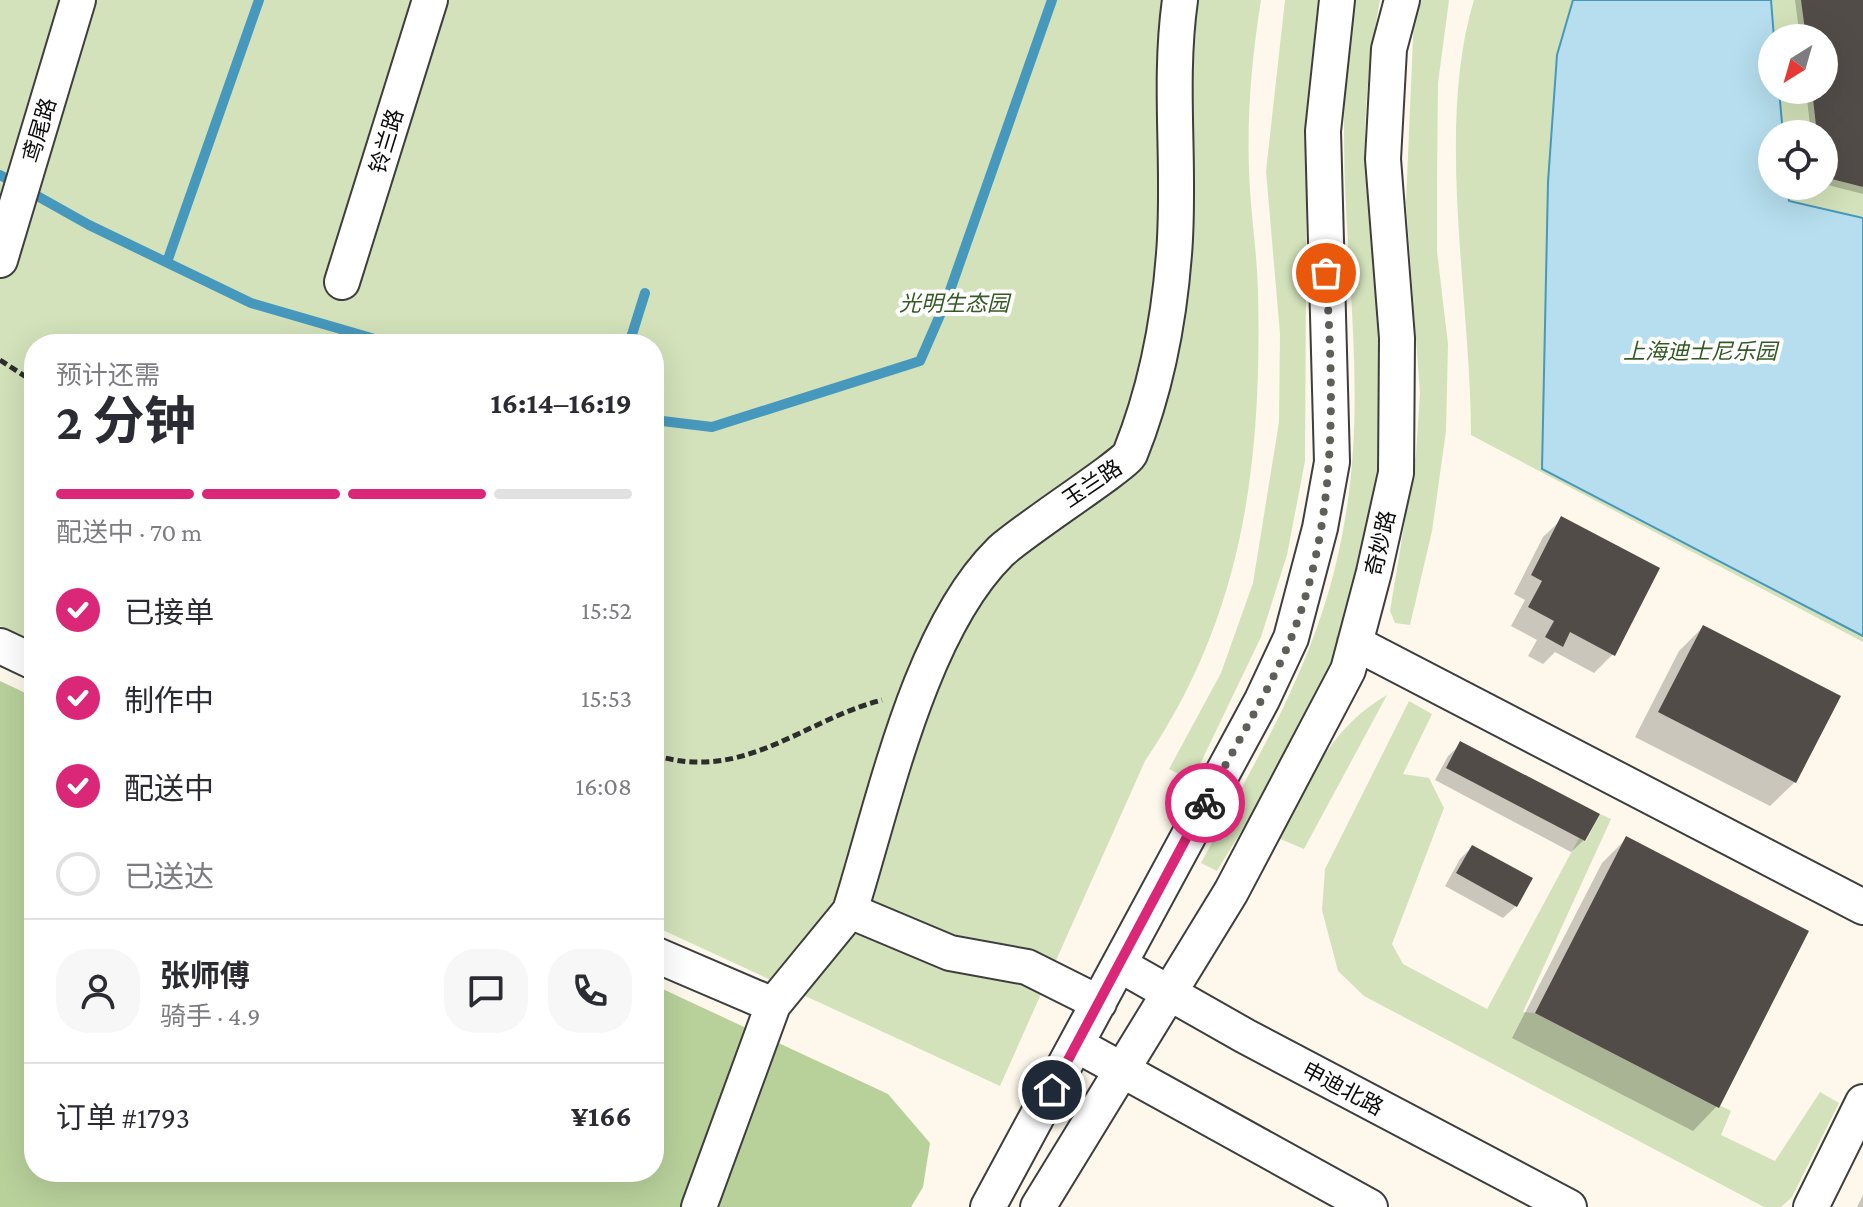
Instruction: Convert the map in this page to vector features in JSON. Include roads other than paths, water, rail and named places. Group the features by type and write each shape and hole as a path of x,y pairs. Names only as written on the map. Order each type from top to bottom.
{"street":[{"name":"鸢尾路","path":"0,260 78,0"},
{"name":"铃兰路","path":"342,282 430,0"},
{"name":"玉兰路","path":"850,911 918,690 955,611 999,552 1053,509 1128,458 1159,354 1174,253 1173,48 1180,0"},
{"path":"988,1207 1120,965 1285,651 1320,528 1332,462 1323,131 1337,0"},
{"name":"奇妙路","path":"1038,1207 1170,995 1303,759 1348,670 1396,473 1397,338 1383,159 1389,49 1402,0"},
{"path":"1355,643 1863,907"},
{"path":"0,646 24,657"},
{"path":"699,1207 773,1005 850,911 950,953 1027,967 1099,1003"},
{"path":"664,958 773,1005"},
{"name":"申迪北路","path":"1120,965 1170,995 1569,1207"},
{"path":"1077,1045 1370,1207"},
{"path":"1811,1207 1863,1102"}],"water":[{"name":"上海迪士尼乐园","path":"1573,0 1771,0 1773,24 1758,24 1758,104 1780,104 1782,120 1758,120 1758,200 1789,200 1863,218 1863,636 1542,469 1548,182 1557,55"}],"waterway":[{"path":"167,262 259,0"},
{"path":"664,421 712,427 920,361 947,299 1052,0"},
{"path":"0,175 89,225 251,303 358,334"},
{"path":"632,334 645,293"}],"park label":[{"name":"光明生态园","path":"954,303"}]}
